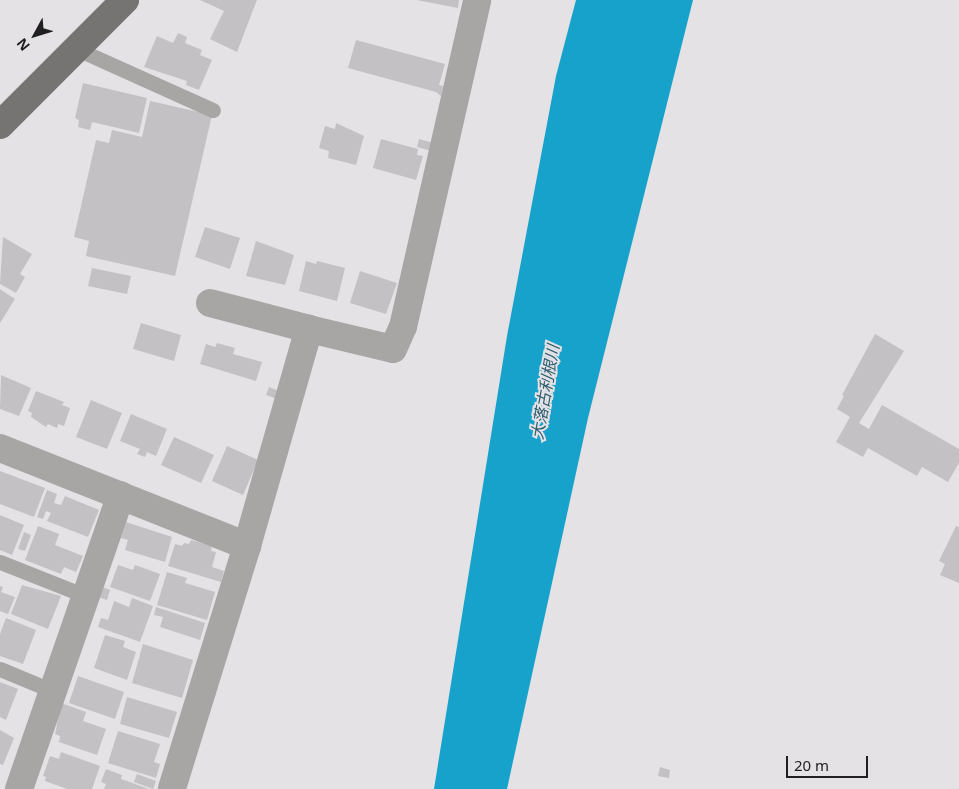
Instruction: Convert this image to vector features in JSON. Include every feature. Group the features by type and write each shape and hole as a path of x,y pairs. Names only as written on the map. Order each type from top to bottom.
{"main road":[{"path":"0,125 124,0"}],"street":[{"path":"210,303 392,348 403,327 477,0"},
{"path":"172,789 247,546 309,329"},
{"path":"0,448 247,546"},
{"path":"16,786 53,691 121,495"}],"lane":[{"path":"77,49 213,110"},
{"path":"0,562 86,596"},
{"path":"0,670 53,691"}],"water":[{"name":"大落古利根川","path":"576,0 693,0 588,418 507,789 434,789 507,336 556,76"}],"building":[{"path":"200,0 257,0 237,52 210,39 224,11"},
{"path":"417,0 459,0 458,8"},
{"path":"178,33 187,37 185,43 202,50 200,55 212,60 199,90 186,85 187,81 144,67 157,36 173,43"},
{"path":"356,40 445,64 439,85 443,86 441,96 436,92 348,68"},
{"path":"83,83 147,98 139,133 92,122 90,130 78,127 79,120 75,118"},
{"path":"150,101 212,115 175,276 86,256 89,241 74,237 96,140 109,143 112,130 142,137"},
{"path":"336,123 364,136 356,165 328,158 329,151 319,148 325,126 335,129"},
{"path":"381,139 418,149 417,155 423,156 416,180 373,168"},
{"path":"419,139 437,144 435,152 417,147"},
{"path":"205,227 240,238 230,269 195,257"},
{"path":"3,237 32,254 20,274 25,277 16,293 0,284"},
{"path":"256,241 294,255 285,285 246,276"},
{"path":"306,261 316,264 317,261 345,268 337,301 299,291"},
{"path":"92,268 131,276 127,294 88,286"},
{"path":"360,271 397,283 386,314 350,303"},
{"path":"0,289 15,299 0,323"},
{"path":"141,323 181,335 174,361 133,349"},
{"path":"875,334 904,351 859,423 869,429 882,405 959,449 959,463 948,482 922,467 917,476 868,448 863,457 836,442 850,417 837,409 844,396 842,395"},
{"path":"217,343 235,348 233,354 262,362 256,381 200,364 206,344 215,347"},
{"path":"1,375 31,388 19,416 0,409"},
{"path":"269,387 279,391 277,399 266,395"},
{"path":"36,391 64,402 62,405 70,408 64,426 58,424 57,428 48,424 46,427 31,417 32,413 28,411"},
{"path":"91,400 122,413 107,449 76,437"},
{"path":"131,414 167,429 156,456 147,452 145,457 137,454 140,449 120,441"},
{"path":"174,437 214,455 201,483 161,465"},
{"path":"227,446 258,460 243,495 212,481"},
{"path":"0,471 45,488 34,517 0,504"},
{"path":"47,490 57,494 54,503 61,505 65,496 99,510 88,537 47,521 51,513 46,511 43,519 37,517"},
{"path":"0,515 24,525 12,555 0,550"},
{"path":"126,522 172,537 165,562 125,550 128,540 121,538"},
{"path":"38,526 59,534 55,545 83,556 76,572 64,567 61,574 25,560"},
{"path":"956,526 959,527 959,583 940,575 945,564 939,561"},
{"path":"24,532 31,535 25,551 18,549"},
{"path":"191,540 212,546 211,551 216,552 212,567 224,571 221,582 168,566 175,544 182,546 184,543 189,544"},
{"path":"118,565 133,570 135,565 160,574 150,601 110,587"},
{"path":"167,572 187,578 185,583 215,592 207,620 157,605"},
{"path":"22,585 61,596 48,629 11,614"},
{"path":"0,586 3,587 1,592 15,597 8,614 0,611"},
{"path":"102,587 110,590 107,600 98,597"},
{"path":"132,598 153,606 140,642 98,627 101,618 108,620 114,601 129,607"},
{"path":"156,607 205,623 200,640 160,627 163,617 154,615"},
{"path":"6,618 36,630 23,664 0,656 0,634"},
{"path":"105,635 125,641 123,647 136,652 127,680 94,668"},
{"path":"143,644 193,660 182,698 132,683"},
{"path":"78,676 124,692 115,719 69,703"},
{"path":"0,682 18,689 6,720 0,717"},
{"path":"127,697 177,712 169,738 120,724"},
{"path":"61,703 86,712 83,721 106,729 97,755 59,742 60,736 55,734"},
{"path":"0,730 14,738 3,765 0,764"},
{"path":"118,731 160,744 154,762 160,764 156,778 108,763"},
{"path":"61,752 100,766 92,789 67,789 45,781 46,777 43,776 50,756 59,759"},
{"path":"660,767 670,770 669,778 658,776"},
{"path":"106,769 122,775 121,779 149,789 104,789 106,784 101,782"},
{"path":"137,774 156,781 153,789 134,782"}]}
